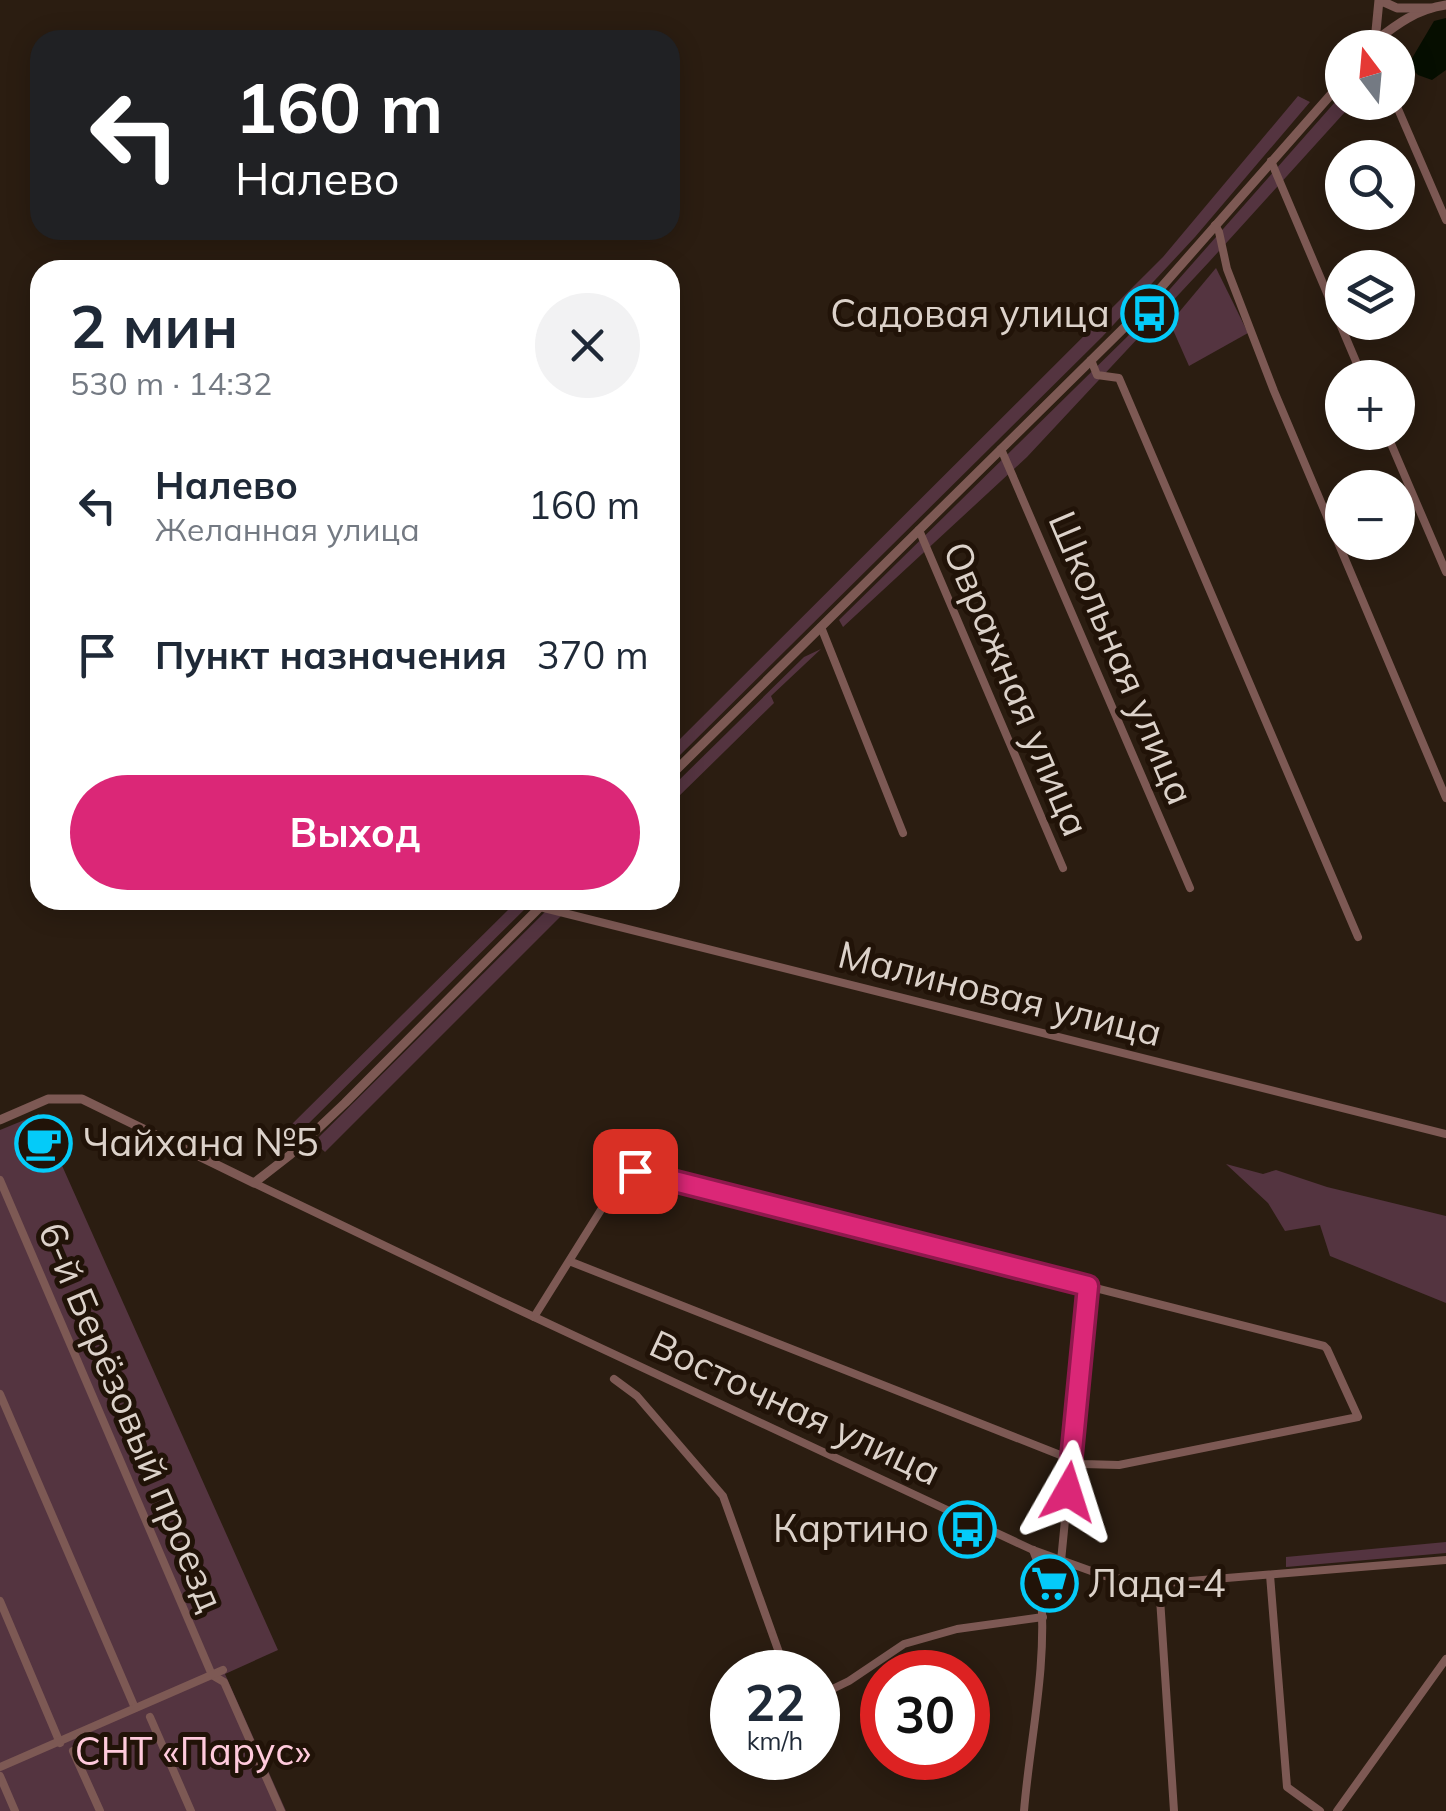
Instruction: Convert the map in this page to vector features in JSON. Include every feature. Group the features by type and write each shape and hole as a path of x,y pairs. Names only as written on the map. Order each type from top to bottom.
{"street":[{"path":"1375,30 1379,0 1397,8 1446,6"},
{"path":"1392,30 1412,15 1430,8"},
{"path":"680,766 1136,316 1325,101"},
{"path":"1404,120 1446,220"},
{"path":"1270,162 1355,360"},
{"path":"1214,226 1274,391 1446,798"},
{"path":"1090,360 1098,376 1119,378 1358,936"},
{"name":"Школьная улица","path":"1001,448 1190,888"},
{"path":"1394,450 1446,572"},
{"name":"Овражная улица","path":"919,530 1063,868"},
{"path":"821,627 903,832"},
{"path":"0,1120 48,1099 82,1098 254,1183 345,1103 537,910"},
{"name":"Малиновая улица","path":"567,910 1446,1134"},
{"path":"534,1317 568,1261 619,1181 635,1171 1327,1349 1358,1417 1119,1465 1082,1464 568,1261"},
{"name":"6-й Берёзовый проезд","path":"0,1180 212,1676"},
{"name":"Восточная улица","path":"254,1183 1033,1550 1104,1576 1160,1584 1446,1560"},
{"path":"1060,1561 1088,1286"},
{"path":"614,1378 637,1396 723,1496 778,1650"},
{"path":"0,1394 135,1708"},
{"path":"1024,1811 1042,1659 1039,1562 1033,1550"},
{"path":"1270,1575 1287,1788 1320,1811"},
{"path":"1160,1584 1174,1811"},
{"path":"0,1602 60,1743"},
{"path":"840,1685 904,1644 958,1629 1043,1617"},
{"path":"1337,1811 1446,1659"},
{"path":"0,1767 223,1670"},
{"path":"212,1676 224,1682 281,1811"},
{"path":"150,1717 191,1811"},
{"path":"73,1751 100,1811"},
{"path":"0,1776 15,1811"}],"green space":[{"path":"1298,96 1310,102 1195,237 1102,337 680,755 680,739 1163,257"},
{"path":"1325,113 1325,120 1338,120 1027,457 843,627 839,620 1133,331"},
{"path":"1216,268 1248,333 1189,366 1170,323"},
{"path":"821,649 771,696 774,703 680,795 680,779 804,657"},
{"path":"508,910 524,910 300,1132 274,1146 268,1142 288,1128"},
{"path":"547,910 567,910 325,1152 314,1142"},
{"name":"СНТ «Парус»","path":"39,1114 278,1650 225,1674 286,1811 0,1811 0,1130"},
{"path":"1226,1164 1263,1174 1276,1170 1327,1187 1446,1216 1446,1303 1330,1256 1320,1225 1285,1231 1268,1203"},
{"path":"1446,1542 1446,1553 1286,1567 1286,1557"}],"shaded area":[{"path":"1446,18 1446,70 1432,80 1415,72 1415,53 1434,21"}],"place":[{"name":"Садовая улица","path":"1149,314"},
{"name":"Чайхана №5","path":"44,1143"},
{"name":"Картино","path":"968,1529"},
{"name":"Лада-4","path":"1049,1584"}],"route":[{"path":"635,1171 1088,1286 1068,1492"}]}
